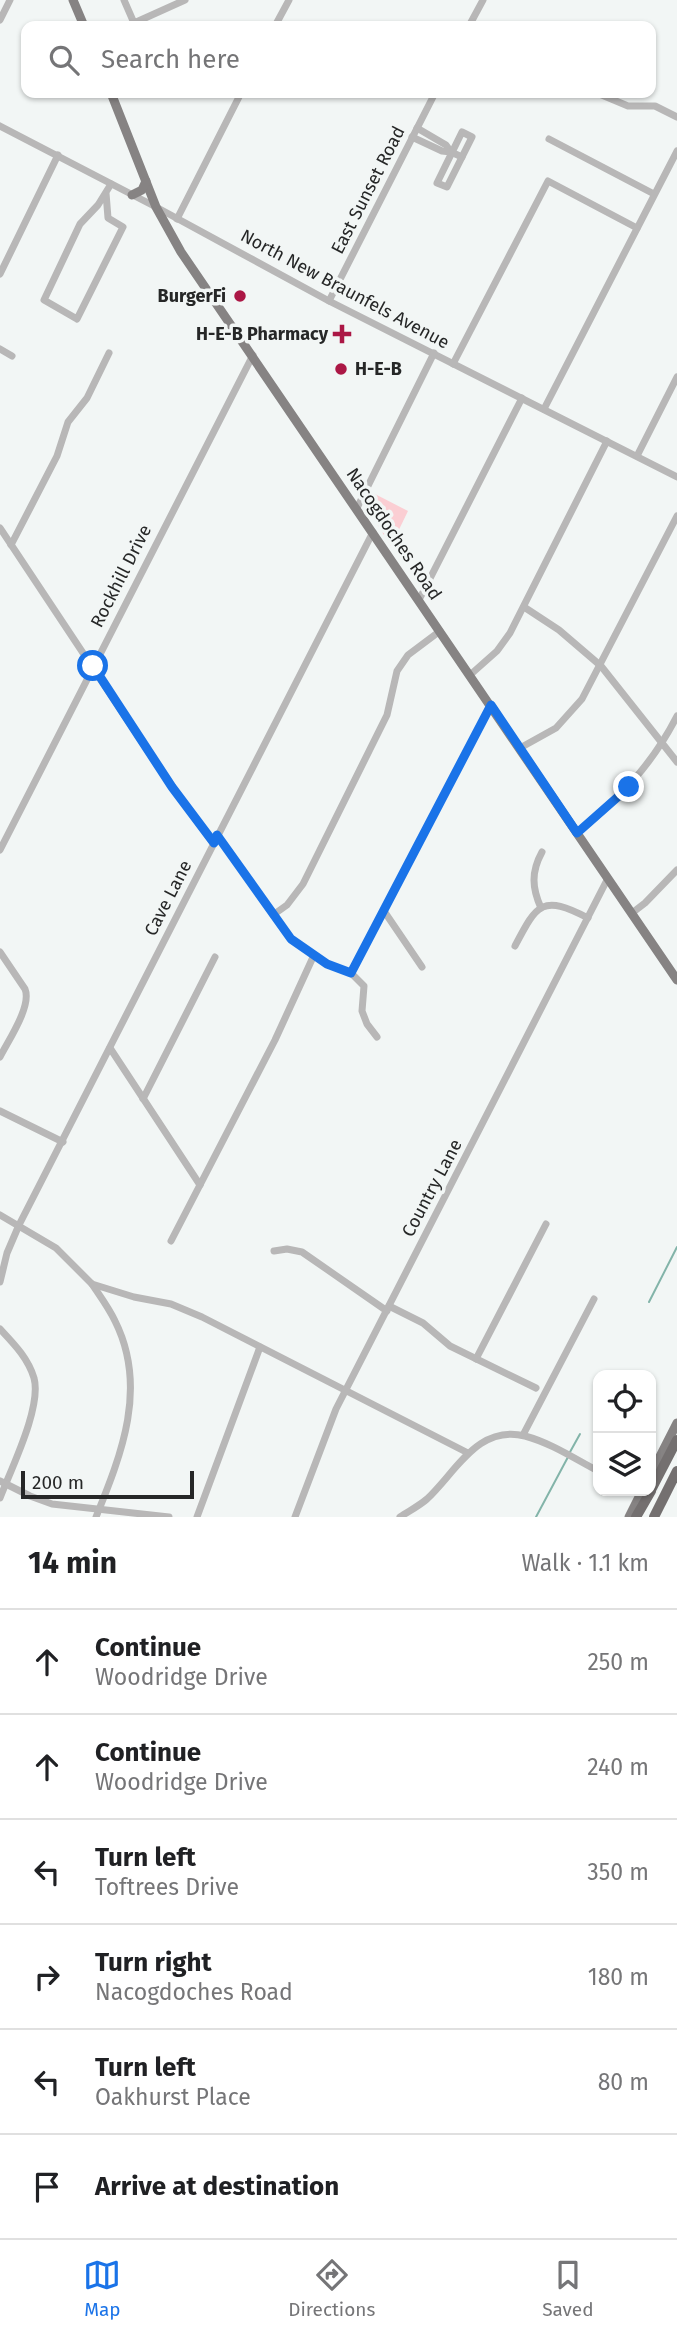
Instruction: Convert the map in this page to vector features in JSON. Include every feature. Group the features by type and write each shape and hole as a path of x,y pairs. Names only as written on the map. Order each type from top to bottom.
{"highway":[{"path":"656,1473 677,1440"},
{"path":"654,1517 677,1471"},
{"path":"636,1517 643,1496"}],"main road":[{"path":"74,0 82,21"},
{"name":"Nacogdoches Road","path":"113,98 156,207 181,252 677,979"},
{"path":"132,195 142,190 146,181"},
{"path":"656,1464 677,1423"},
{"path":"629,1517 642,1496"}],"street":[{"path":"0,20 10,0"},
{"path":"124,0 133,21"},
{"path":"138,21 185,0"},
{"path":"278,21 289,0"},
{"path":"472,21 483,0"},
{"path":"177,219 239,98"},
{"name":"East Sunset Road","path":"329,301 432,98"},
{"path":"609,98 628,106 655,106 677,117"},
{"name":"North New Braunfels Avenue","path":"0,126 329,301 677,477"},
{"path":"417,128 436,144"},
{"path":"462,132 472,137 447,187 437,183 451,152 462,132"},
{"path":"412,137 446,145 451,152 462,157"},
{"path":"549,139 654,194"},
{"path":"544,409 654,194 674,162 677,151"},
{"path":"0,274 58,155"},
{"path":"443,170 453,175"},
{"path":"453,364 548,181 637,228"},
{"path":"106,193 108,218 123,228 77,319 44,300 80,224 93,212 111,184"},
{"path":"0,349 12,356"},
{"path":"11,545 57,456 68,422 87,398 109,353"},
{"path":"356,508 434,353"},
{"name":"Rockhill Drive","path":"0,850 253,355"},
{"path":"637,456 677,377"},
{"path":"419,600 522,398"},
{"path":"470,675 497,651 510,634 607,441"},
{"path":"520,748 545,736 565,720 582,699 677,516"},
{"path":"0,528 172,787 291,939 314,956 337,969 351,973 364,986 362,1011 367,1024 377,1037"},
{"name":"Cave Lane","path":"0,1282 7,1253 19,1225 373,532"},
{"path":"524,607 559,630 601,666 677,762"},
{"path":"273,915 287,905 303,884 387,715 394,680 401,662 440,631"},
{"path":"351,973 491,705"},
{"path":"577,833 629,787 663,744 677,716"},
{"path":"541,908 535,893 533,875 535,864 542,852"},
{"path":"632,913 677,870"},
{"name":"Country Lane","path":"295,1517 336,1409 608,878"},
{"path":"515,946 529,919 541,908 557,904 588,918"},
{"path":"384,911 422,967"},
{"path":"0,952 28,996 0,1057"},
{"path":"171,1241 275,1040 286,1011 314,956"},
{"path":"143,1099 215,957"},
{"path":"110,1048 200,1185"},
{"path":"0,1111 63,1143"},
{"path":"0,1215 56,1248 92,1284 115,1320 128,1354 132,1385 130,1416 97,1513"},
{"path":"476,1359 546,1224"},
{"path":"274,1251 287,1249 302,1252 388,1308 423,1323 442,1340 536,1388"},
{"path":"92,1284 134,1297 171,1304 468,1453"},
{"path":"523,1435 594,1299"},
{"path":"0,1329 27,1362 36,1388 33,1409 3,1483 0,1498"},
{"path":"197,1517 260,1347"},
{"path":"400,1517 427,1498 468,1453 492,1437 523,1435 593,1468"},
{"path":"3,1483 52,1504 97,1513 169,1517"}],"shaded area":[{"path":"373,493 408,511 391,546 366,507"}],"waterway":[{"path":"649,1302 677,1247"},
{"path":"570,1452 580,1434"},
{"path":"536,1517 568,1457"}],"place":[{"name":"BurgerFi","path":"240,296"},
{"name":"H-E-B Pharmacy","path":"342,334"},
{"name":"H-E-B","path":"341,369"}],"route":[{"path":"93,666 185,806 214,843 217,835 279,925 291,939 327,964 351,973 491,705 577,833 629,787"}]}
